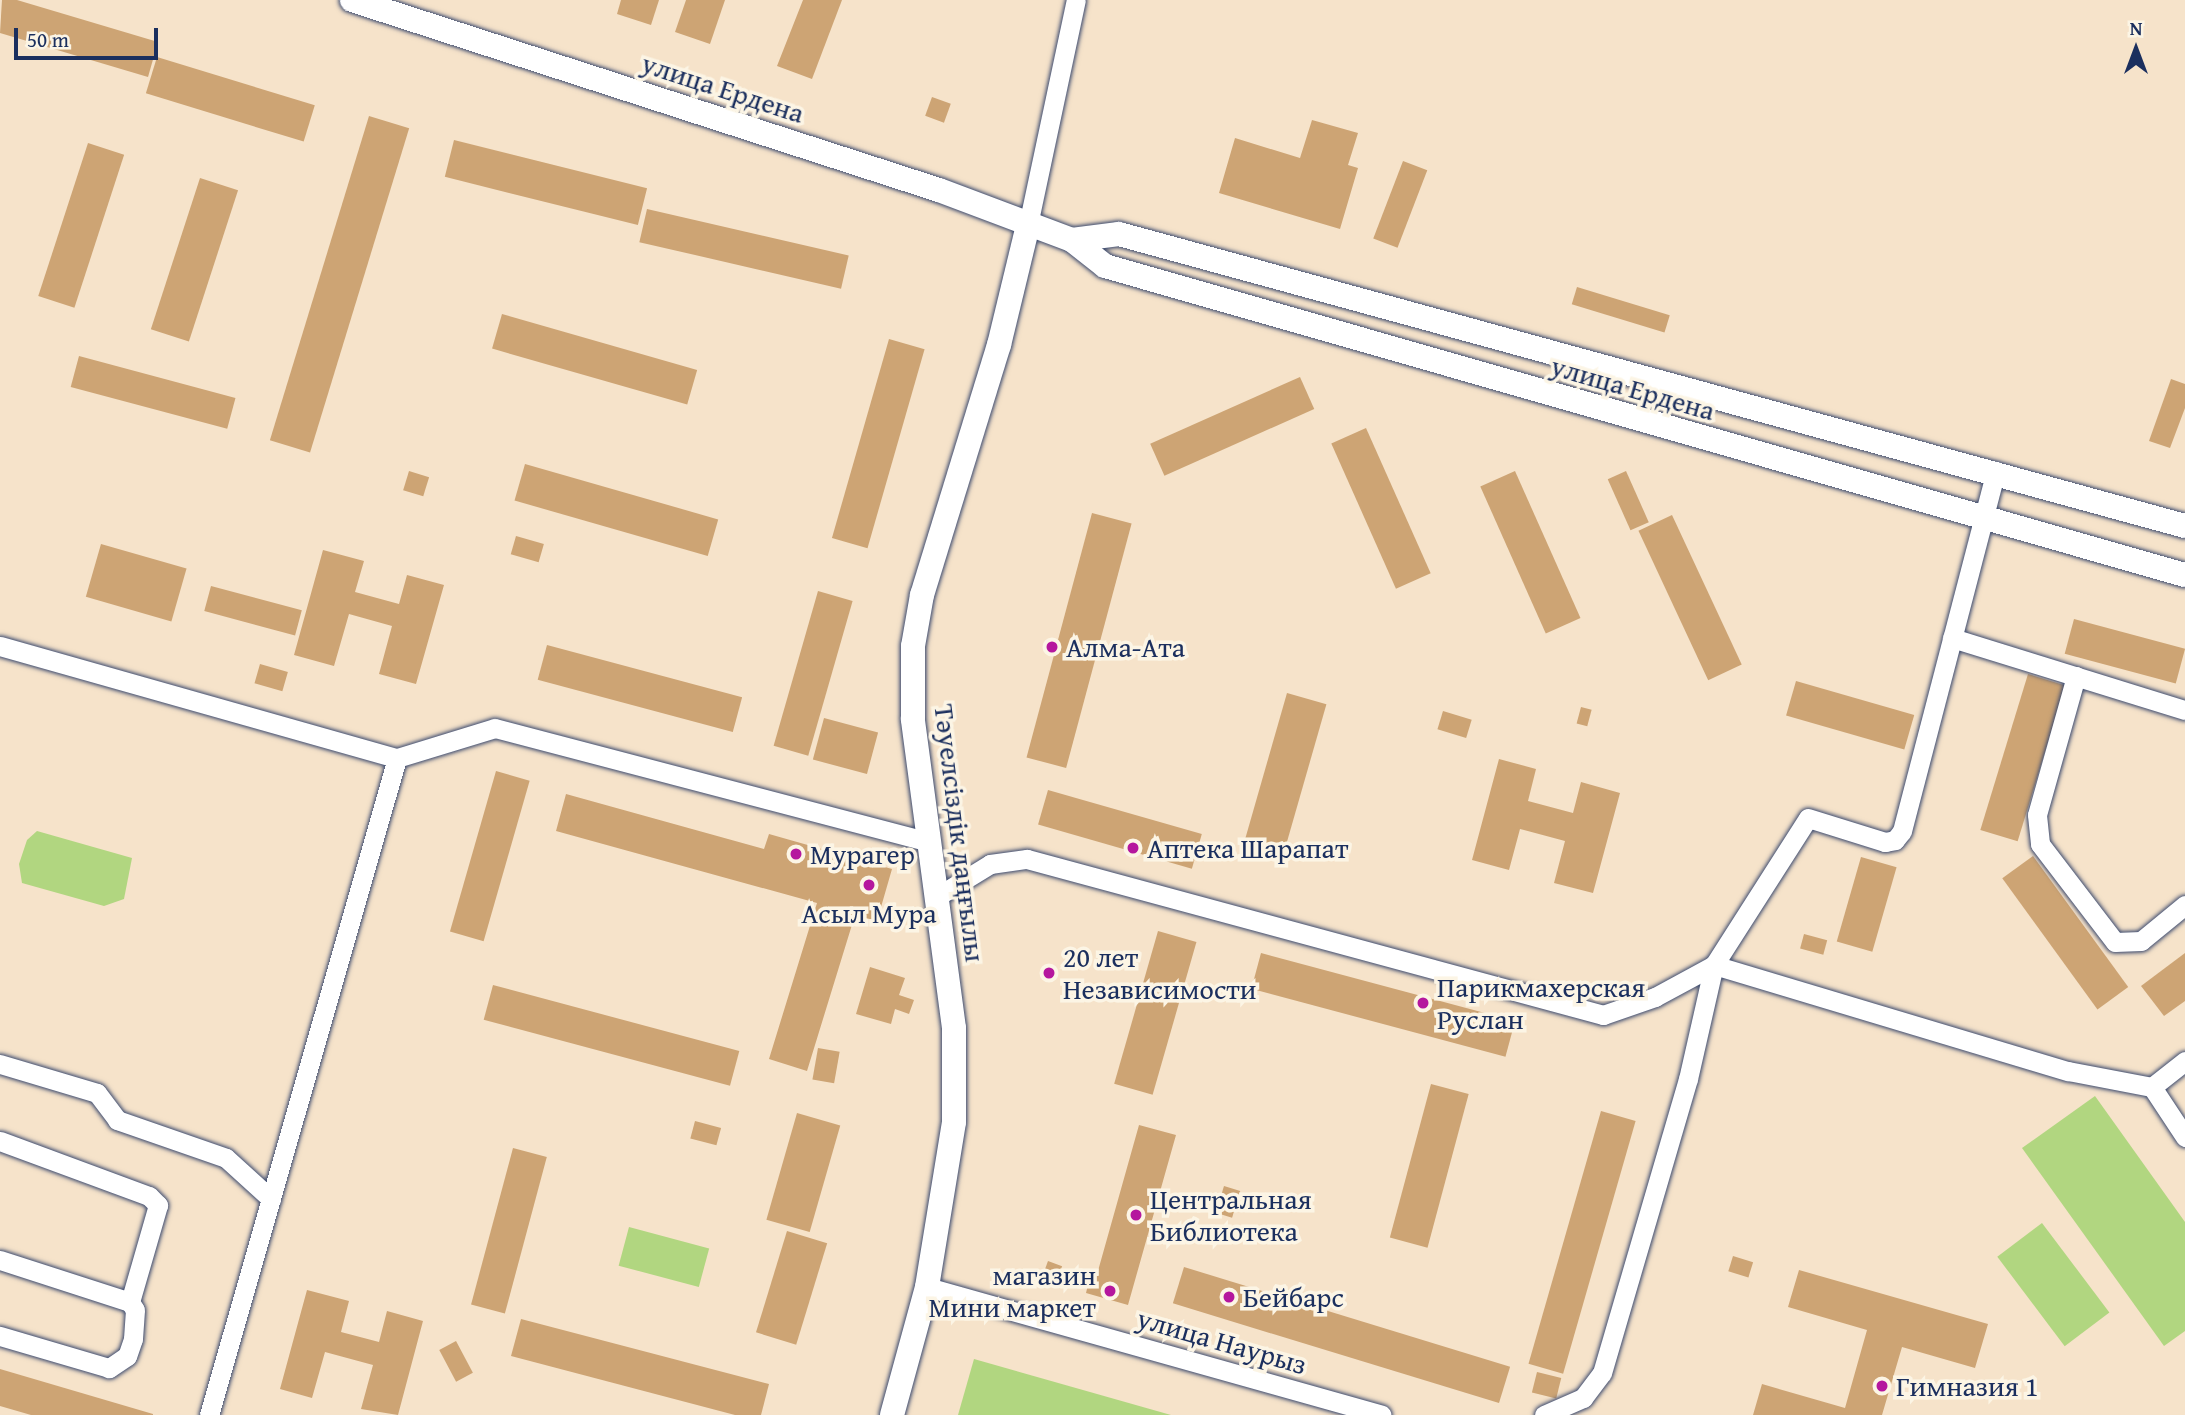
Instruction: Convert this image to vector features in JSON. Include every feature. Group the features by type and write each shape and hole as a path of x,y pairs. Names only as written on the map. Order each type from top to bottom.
{"street":[{"name":"улица Ердена","path":"352,0 926,185 1072,240 1105,266 2185,575"},
{"path":"1028,225 1076,0"},
{"name":"Тәуелсіздік даңғылы","path":"892,1415 927,1287 954,1122 954,1028 913,719 913,646 922,596 999,345 1028,225"},
{"name":"улица Ердена","path":"1072,240 1119,234 1996,471 2185,526"},
{"path":"1544,1415 1583,1398 1602,1374 1688,1079 1714,965 1808,818 1885,842 1902,831 1996,471"},
{"path":"1952,638 2185,710"},
{"path":"0,646 397,758 495,728 928,841"},
{"path":"2076,676 2037,815 2040,844 2115,942 2141,941 2185,905"},
{"path":"209,1415 397,758"},
{"path":"938,896 990,864 1027,859 1602,1015 1655,997 1714,965 2068,1071 2152,1087 2185,1138"},
{"path":"2152,1087 2185,1061"},
{"path":"0,1064 97,1093 117,1120 226,1158 271,1199"},
{"path":"0,1141 149,1196 158,1205 130,1302"},
{"path":"0,1260 130,1302 135,1310 134,1339 127,1356 109,1368 0,1335"},
{"name":"улица Наурыз","path":"927,1287 1381,1415"}],"green space":[{"path":"37,831 132,858 124,899 104,906 22,883 19,864 27,840"},
{"path":"2095,1096 2185,1222 2185,1331 2164,1346 2022,1148"},
{"path":"2042,1223 2109,1312 2065,1346 1997,1257"},
{"path":"629,1227 709,1248 699,1287 619,1266"},
{"path":"974,1359 1171,1415 958,1415"}],"building":[{"path":"2,0 17,0 158,42 148,77 0,33"},
{"path":"621,0 659,0 651,25 617,14"},
{"path":"686,0 725,0 710,44 675,32"},
{"path":"803,0 842,0 812,79 777,66"},
{"path":"157,57 315,105 304,142 146,93"},
{"path":"932,97 951,104 944,123 925,116"},
{"path":"369,116 409,128 310,452 270,440"},
{"path":"1312,120 1358,133 1348,165 1358,168 1340,229 1219,193 1235,138 1300,158"},
{"path":"454,140 647,188 638,225 445,177"},
{"path":"88,143 124,155 74,308 38,296"},
{"path":"1403,161 1427,170 1398,248 1373,238"},
{"path":"200,178 238,190 189,342 151,329"},
{"path":"647,209 849,256 841,289 639,242"},
{"path":"1577,287 1670,315 1664,333 1572,304"},
{"path":"502,314 697,370 687,405 492,349"},
{"path":"889,339 925,349 868,548 832,538"},
{"path":"79,356 235,398 227,429 71,387"},
{"path":"1300,377 1314,409 1164,476 1150,444"},
{"path":"2171,379 2185,384 2185,408 2170,448 2149,441"},
{"path":"1366,428 1431,573 1396,589 1331,443"},
{"path":"525,464 718,519 708,556 515,501"},
{"path":"409,471 429,477 423,496 403,490"},
{"path":"1515,471 1580,618 1546,634 1480,486"},
{"path":"1626,471 1649,522 1631,530 1608,479"},
{"path":"1092,513 1132,524 1066,768 1027,757"},
{"path":"1672,515 1742,665 1708,680 1638,531"},
{"path":"516,536 544,544 539,562 511,554"},
{"path":"101,544 187,569 171,621 86,597"},
{"path":"323,550 364,561 355,592 399,604 407,575 444,585 416,684 379,674 392,626 349,614 334,666 294,655"},
{"path":"211,586 302,610 295,635 204,611"},
{"path":"818,591 853,601 808,756 774,746"},
{"path":"2074,619 2185,649 2176,684 2065,654"},
{"path":"547,645 742,697 733,732 538,680"},
{"path":"260,664 288,672 282,691 254,683"},
{"path":"2028,674 2065,685 2018,841 1980,830"},
{"path":"1796,681 1914,715 1904,750 1786,716"},
{"path":"1287,693 1326,704 1283,855 1244,844"},
{"path":"1581,707 1592,710 1587,726 1577,723"},
{"path":"1443,711 1472,720 1466,738 1437,729"},
{"path":"824,718 878,732 867,774 813,760"},
{"path":"1499,759 1536,769 1528,801 1573,813 1581,782 1620,793 1593,893 1554,883 1565,841 1520,829 1509,870 1472,860"},
{"path":"496,771 530,781 484,941 450,932"},
{"path":"1048,790 1202,834 1192,869 1038,825"},
{"path":"566,794 764,849 769,834 892,869 877,921 855,915 807,1071 769,1059 817,903 556,831"},
{"path":"2033,856 2128,987 2097,1009 2002,878"},
{"path":"1861,857 1897,867 1872,952 1837,942"},
{"path":"1158,931 1196,942 1153,1095 1114,1084"},
{"path":"1804,934 1827,940 1823,955 1800,948"},
{"path":"1261,953 1515,1021 1505,1057 1251,989"},
{"path":"2185,953 2185,1001 2164,1016 2141,986"},
{"path":"870,967 905,978 899,995 914,1000 909,1014 895,1009 891,1024 856,1014"},
{"path":"493,985 739,1051 730,1086 484,1020"},
{"path":"818,1048 840,1052 834,1083 812,1080"},
{"path":"1431,1084 1469,1094 1428,1248 1390,1238"},
{"path":"1601,1111 1636,1121 1563,1374 1529,1364"},
{"path":"797,1113 840,1125 810,1232 766,1220"},
{"path":"695,1121 721,1128 716,1145 690,1138"},
{"path":"1139,1125 1176,1135 1128,1305 1086,1293 1090,1276 1096,1278"},
{"path":"513,1148 547,1157 505,1314 471,1304"},
{"path":"1224,1186 1240,1191 1232,1218 1216,1213"},
{"path":"787,1231 827,1243 796,1345 756,1332"},
{"path":"1733,1256 1753,1262 1748,1277 1728,1271"},
{"path":"1048,1261 1062,1266 1058,1277 1044,1272"},
{"path":"1184,1267 1510,1367 1499,1403 1173,1303"},
{"path":"1799,1270 1988,1324 1975,1368 1902,1347 1882,1415 1753,1415 1762,1384 1845,1408 1867,1330 1788,1307"},
{"path":"307,1290 349,1301 341,1332 379,1342 387,1311 423,1321 398,1415 361,1409 373,1365 325,1352 312,1398 280,1389"},
{"path":"521,1319 769,1384 761,1415 735,1415 511,1356"},
{"path":"456,1341 473,1373 456,1382 439,1350"},
{"path":"0,1369 153,1415 31,1415 0,1406"},
{"path":"1537,1372 1561,1378 1556,1398 1532,1392"}],"place":[{"name":"Алма-Ата","path":"1052,647"},
{"name":"Аптека Шарапат","path":"1133,848"},
{"name":"Мурагер","path":"796,854"},
{"name":"Асыл Мура","path":"869,885"},
{"name":"20 лет Независимости","path":"1049,973"},
{"name":"Парикмахерская Руслан","path":"1423,1003"},
{"name":"Центральная Библиотека","path":"1136,1215"},
{"name":"магазин Мини маркет","path":"1110,1291"},
{"name":"Бейбарс","path":"1229,1297"},
{"name":"Гимназия 1","path":"1882,1386"}]}
